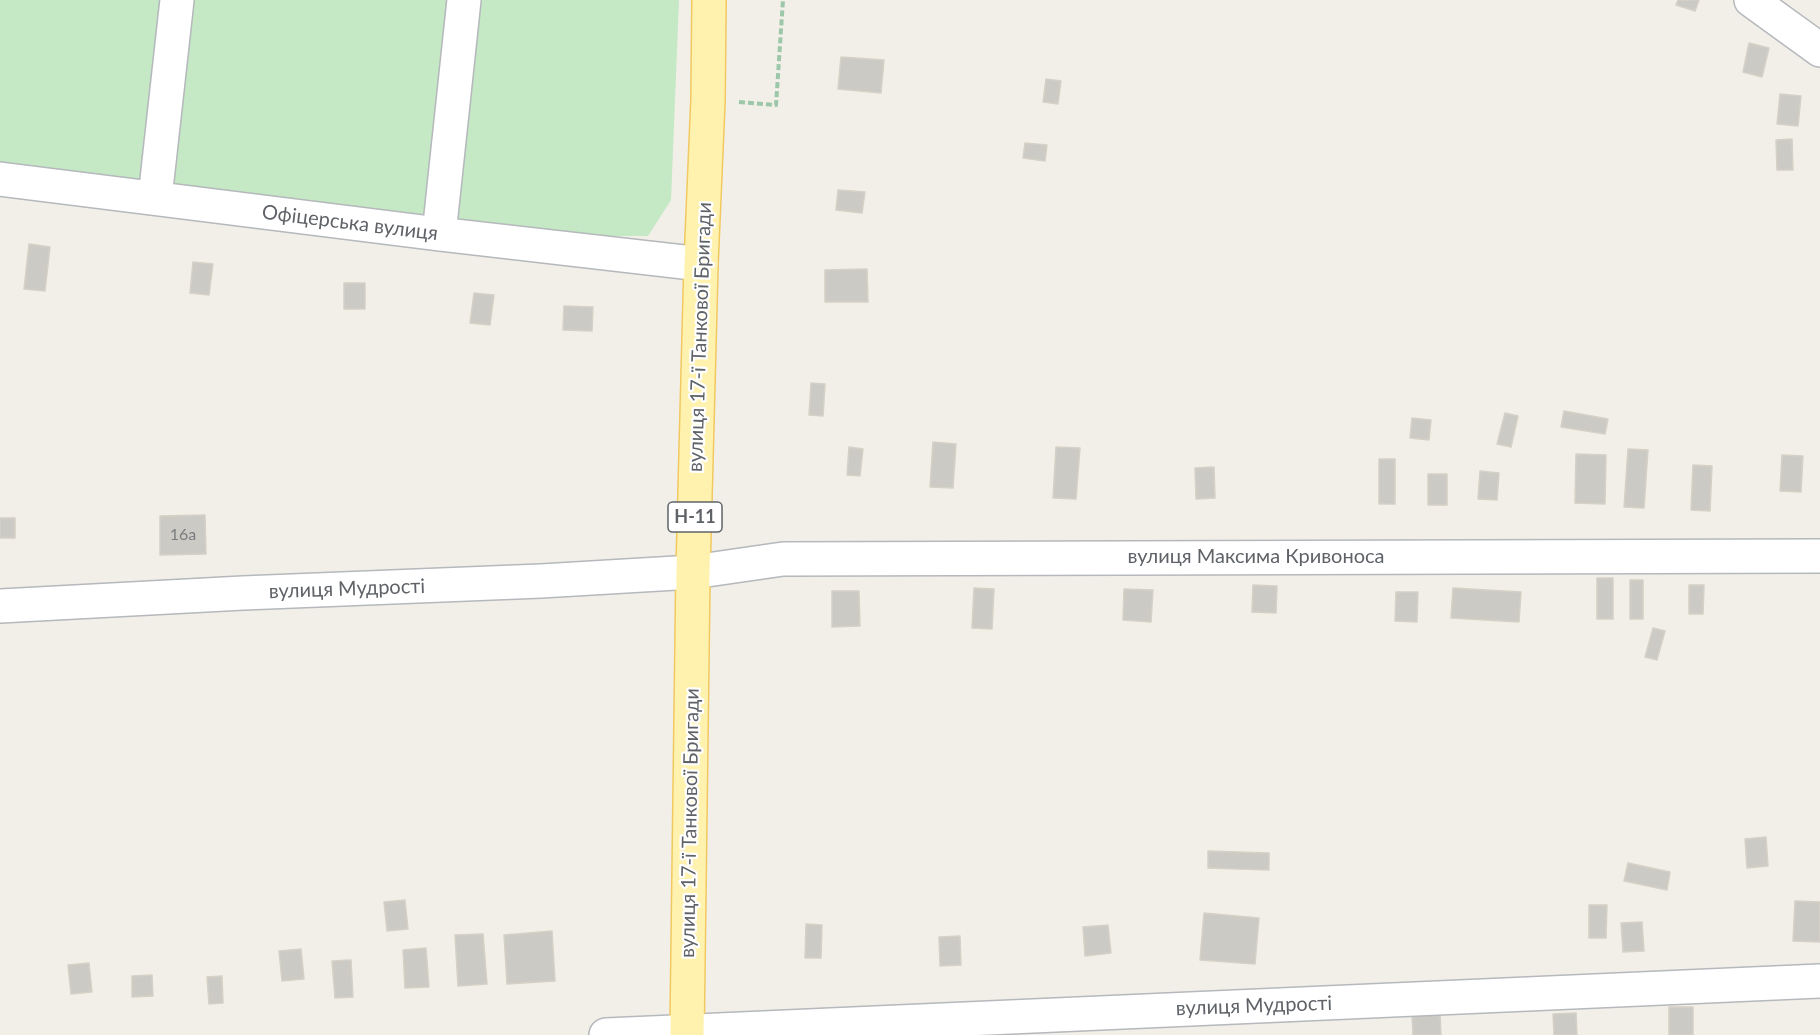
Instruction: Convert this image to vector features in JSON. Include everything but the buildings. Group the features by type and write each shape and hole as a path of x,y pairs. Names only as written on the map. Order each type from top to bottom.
{"main road":[{"name":"вулиця 17-ї Танкової Бригади","path":"687,1033 693,572 710,0"}],"street":[{"path":"155,198 177,0"},
{"path":"439,234 464,0"},
{"path":"1751,0 1820,50"},
{"name":"Офіцерська вулиця","path":"0,179 701,264"},
{"name":"вулиця Максима Кривоноса","path":"693,572 783,559 1820,556"},
{"name":"вулиця Мудрості","path":"0,606 243,593 530,582 693,572"},
{"name":"вулиця Мудрості","path":"606,1035 1820,981"}],"path":[{"path":"708,100 776,105 783,0"}],"green space":[{"path":"0,0 679,0 671,200 648,236 598,236 0,163"}]}
